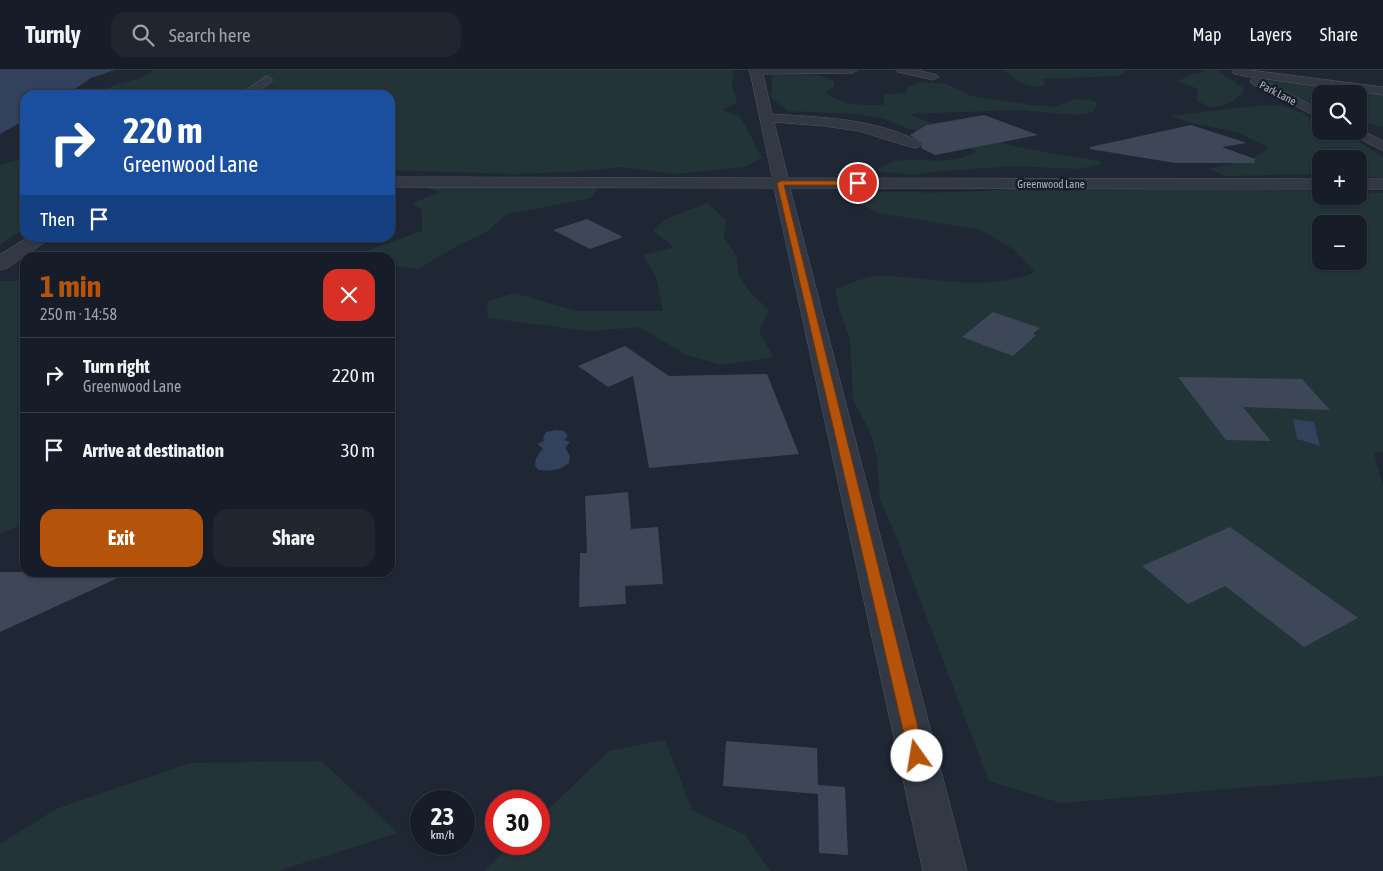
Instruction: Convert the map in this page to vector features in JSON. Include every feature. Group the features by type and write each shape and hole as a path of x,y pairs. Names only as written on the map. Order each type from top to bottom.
{"street":[{"path":"852,70 756,71 945,871"},
{"path":"902,70 933,77"},
{"path":"1236,71 1383,91"},
{"name":"Park Lane","path":"1236,71 1312,110"},
{"path":"252,90 267,80"},
{"path":"767,118 861,125 887,132 914,144"},
{"path":"1367,139 1383,147"},
{"name":"Greenwood Lane","path":"395,182 1312,184"},
{"path":"1367,184 1383,184"},
{"path":"0,264 33,242"}],"shaded area":[{"path":"153,70 734,70 732,85 737,103 722,110 734,114 740,119 762,158 745,167 674,174 620,167 572,172 513,174 395,170 395,90 105,90"},
{"path":"1127,70 1119,76 1043,79 1045,86 1032,86 1023,83 1004,71"},
{"path":"1201,70 1217,70 1245,89 1243,93 1226,104 1216,107 1207,106 1196,100 1198,89 1178,81 1192,74 1205,72"},
{"path":"806,74 821,76 834,81 834,86 825,93 847,103 860,105 884,105 884,95 905,93 909,87 921,82 947,84 971,96 1031,105 1055,107 1075,99 1091,100 1098,103 1093,112 1077,115 1015,110 909,114 972,136 1008,145 1101,161 1102,164 1078,169 1015,166 940,171 915,175 875,171 896,161 957,159 976,151 885,119 859,114 788,111 770,97 773,88 771,78 776,75"},
{"path":"1254,76 1318,85 1312,85 1312,105"},
{"path":"1367,92 1383,94 1383,127 1367,123"},
{"path":"1281,105 1303,113 1312,120 1312,140 1355,140 1383,157 1383,178 1367,177 1367,150 1312,150 1312,174 1226,176 1208,169 1249,160 1269,148 1240,133 1187,122 1171,116"},
{"path":"20,159 20,231 0,245 0,165"},
{"path":"424,187 598,187 591,198 508,214 486,232 453,248 419,269 395,266 395,252 365,251 422,231 422,210 412,203 441,192"},
{"path":"1005,189 1312,191 1312,205 1367,205 1367,192 1383,193 1383,452 1374,453 1383,486 1383,776 1061,803 989,781 894,531 880,500 877,458 870,431 853,400 850,339 839,309 835,289 860,279 876,276 977,283 997,282 1035,272 1013,249 981,230 879,213 852,201 838,192 942,192"},
{"path":"707,203 726,219 724,238 737,257 738,275 750,292 769,310 759,331 773,357 721,365 686,355 640,327 589,331 488,318 487,301 514,293 577,311 663,311 656,278 644,255 674,247 653,231 666,219"},
{"path":"0,281 20,281 20,526 0,533"},
{"path":"665,740 692,810 745,835 770,871 484,871 501,855 550,855 550,807 609,751"},
{"path":"322,761 398,833 278,871 0,871 0,844 56,809 190,763"}],"water":[{"path":"0,70 115,70 91,78 73,90 20,90 20,123 0,134"},
{"path":"1293,419 1314,422 1320,446 1297,439"},
{"path":"564,431 568,436 564,440 570,442 565,448 570,456 569,463 555,470 538,470 535,465 536,458 543,448 537,444 544,441 543,437 546,432"}],"building":[{"path":"984,115 1038,135 935,155 921,148 922,143 910,135 927,125"},
{"path":"1191,125 1247,143 1222,147 1255,159 1254,163 1175,163 1090,149 1090,147"},
{"path":"587,219 623,237 590,249 553,230"},
{"path":"993,312 1040,328 1033,334 1036,335 1013,356 962,337"},
{"path":"625,346 669,376 767,374 799,454 649,468 633,376 608,387 578,366"},
{"path":"1178,377 1302,379 1330,410 1243,407 1271,441 1226,440"},
{"path":"628,492 631,529 658,527 663,584 625,586 626,604 579,607 580,553 587,553 585,496"},
{"path":"1230,527 1358,618 1304,647 1225,586 1188,604 1142,566"},
{"path":"0,572 20,572 20,577 120,577 0,632"},
{"path":"726,741 817,748 818,785 845,787 848,855 819,853 818,794 723,786"}],"route":[{"path":"858,183 781,183 917,756"}]}
